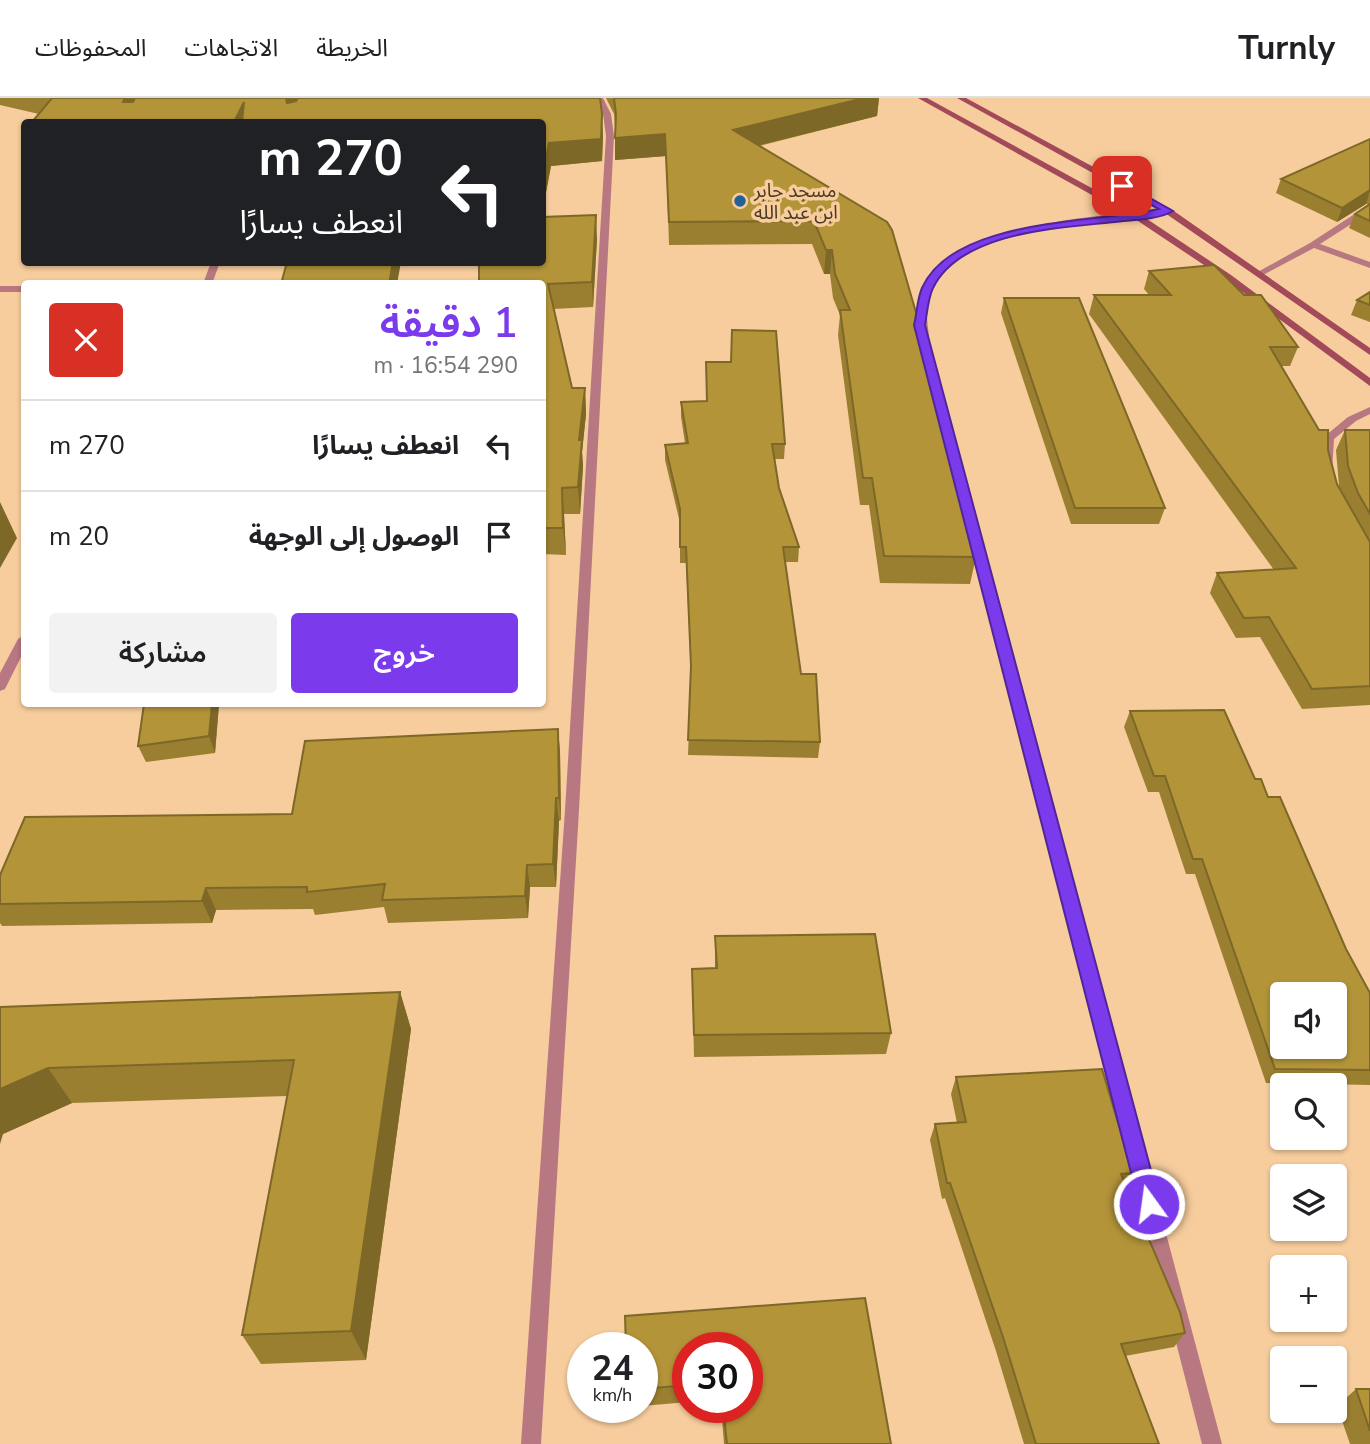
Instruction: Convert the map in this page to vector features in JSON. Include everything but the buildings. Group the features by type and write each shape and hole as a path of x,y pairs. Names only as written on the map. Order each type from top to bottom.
{"main road":[{"path":"922,98 1138,217 1228,277 1370,383"},
{"path":"961,98 1168,211 1370,352"}],"street":[{"path":"531,1444 573,796 610,135 607,114 599,98"},
{"path":"1258,274 1313,245 1370,208"},
{"path":"930,366 920,325 927,288 947,264 977,245 1005,235 1040,227 1138,217 1168,211"},
{"path":"1313,245 1370,265"},
{"path":"0,289 21,289"},
{"path":"1331,481 1327,471 1329,438 1352,419 1370,410"},
{"path":"951,446 1212,1444"},
{"path":"0,687 21,645"}],"place":[{"name":"مسجد جابر ابن عبد الله","path":"740,201"}],"route":[{"path":"1122,186 1168,211 1138,217 1040,227 977,245 947,264 927,288 920,325 1149,1204"}]}
